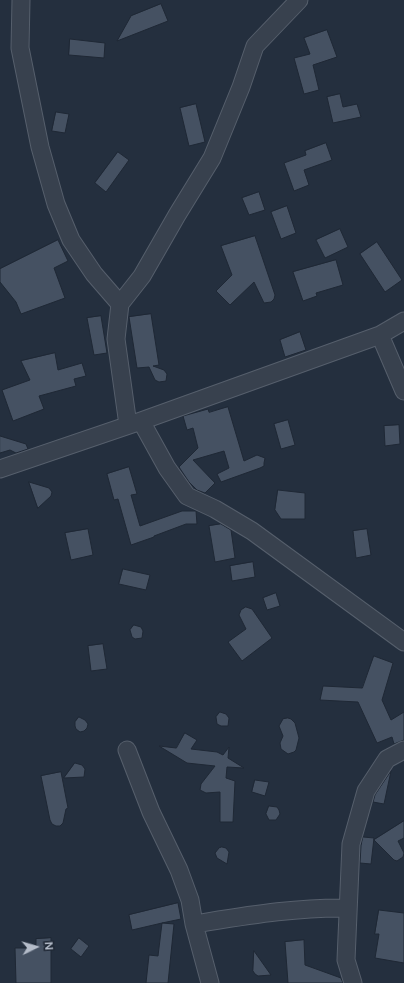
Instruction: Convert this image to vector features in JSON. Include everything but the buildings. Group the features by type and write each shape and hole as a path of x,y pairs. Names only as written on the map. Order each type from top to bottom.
{"street":[{"path":"21,0 20,48 40,147 56,204 71,240 94,274 120,304"},
{"path":"299,0 255,46 241,87 212,158 142,276 120,304 116,339 135,423 187,496 216,509 252,531 404,642"},
{"path":"0,469 135,423 380,335 404,321"},
{"path":"380,335 404,391"},
{"path":"127,750 151,812 179,870 190,900 194,924 210,983"},
{"path":"353,983 346,960 351,844 366,791 387,759 404,750"},
{"path":"194,924 281,911 348,908"}]}
